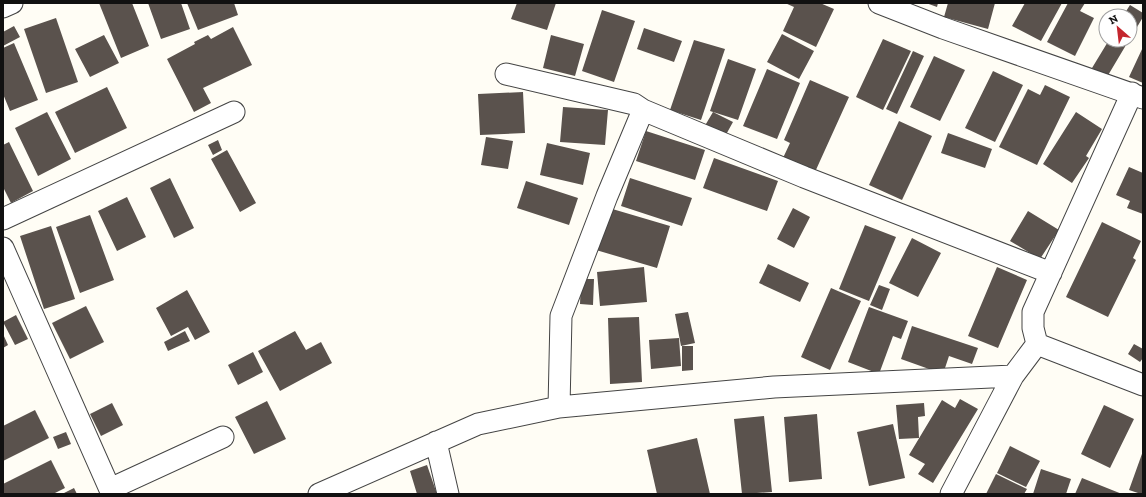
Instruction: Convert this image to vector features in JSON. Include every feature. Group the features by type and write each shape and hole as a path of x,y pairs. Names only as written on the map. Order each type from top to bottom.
{"street":[{"path":"3,7 12,3"},
{"path":"879,3 943,28 1138,96 1033,312 1033,328 1037,344"},
{"path":"506,74 634,104 643,110 804,177 1051,273"},
{"path":"559,407 561,316 607,196 643,110"},
{"path":"3,219 234,112"},
{"path":"3,248 111,491 223,437"},
{"path":"951,494 1013,376 1037,344"},
{"path":"1037,344 1143,385"},
{"path":"319,494 478,424 559,407 774,387 1013,376"},
{"path":"436,442 448,494"}],"building":[{"path":"99,3 132,3 149,46 121,58"},
{"path":"148,3 181,3 190,29 161,39"},
{"path":"187,3 234,3 238,15 198,30"},
{"path":"517,3 556,3 547,30 511,19"},
{"path":"785,3 820,3 834,9 816,47 783,31 794,7"},
{"path":"926,3 938,3 937,7"},
{"path":"948,3 995,3 988,29 944,17"},
{"path":"1025,3 1062,3 1041,41 1012,26"},
{"path":"1068,3 1085,3 1080,11 1094,18 1075,56 1047,42"},
{"path":"1130,5 1135,8 1128,8"},
{"path":"602,10 635,21 614,82 582,71"},
{"path":"1138,10 1143,13 1143,17 1138,25"},
{"path":"56,18 78,82 46,93 24,29"},
{"path":"14,26 20,37 3,46 3,32"},
{"path":"233,27 252,65 203,88 211,103 194,112 167,59 208,35 211,39"},
{"path":"644,28 682,41 674,62 637,49"},
{"path":"782,34 814,51 799,79 767,62"},
{"path":"104,35 119,63 90,77 75,49"},
{"path":"551,35 584,44 575,76 543,68"},
{"path":"883,39 911,51 883,110 856,97"},
{"path":"694,40 725,49 701,120 670,110"},
{"path":"14,43 38,100 10,111 3,94 3,48"},
{"path":"1143,47 1143,83 1129,77"},
{"path":"1104,48 1124,48 1107,77 1092,68"},
{"path":"913,51 924,56 897,114 886,109"},
{"path":"934,56 965,70 940,121 910,107"},
{"path":"728,59 756,69 738,120 710,111"},
{"path":"767,69 800,83 777,139 743,126"},
{"path":"993,71 1023,85 995,142 965,128"},
{"path":"810,80 849,97 815,172 783,158 790,143 784,140"},
{"path":"1045,85 1070,97 1037,165 999,147 1028,89 1040,95"},
{"path":"107,87 127,128 75,153 55,112"},
{"path":"523,92 525,133 480,135 478,94"},
{"path":"563,107 608,110 605,145 560,142"},
{"path":"47,112 71,159 38,176 15,128"},
{"path":"713,112 733,122 723,140 703,129"},
{"path":"1076,112 1102,129 1086,156 1089,158 1072,183 1043,164"},
{"path":"899,121 932,136 902,200 869,185"},
{"path":"646,131 705,150 695,180 636,161"},
{"path":"948,133 992,149 985,168 941,153"},
{"path":"486,137 513,141 508,169 481,165"},
{"path":"218,140 222,150 213,155 208,145"},
{"path":"9,142 33,191 11,203 3,187 3,145"},
{"path":"547,143 590,153 583,185 540,175"},
{"path":"227,150 256,203 240,212 211,159"},
{"path":"714,158 778,181 767,211 703,188"},
{"path":"1129,167 1143,173 1143,214 1127,208 1130,201 1116,195"},
{"path":"170,178 194,228 174,238 150,188"},
{"path":"630,178 692,198 682,226 621,206"},
{"path":"526,181 578,198 569,225 517,208"},
{"path":"127,197 146,237 117,251 98,211"},
{"path":"609,208 670,226 657,268 596,250"},
{"path":"793,208 810,217 794,248 777,239"},
{"path":"1028,211 1059,230 1040,259 1010,241"},
{"path":"90,215 114,280 80,293 56,227"},
{"path":"1102,222 1141,241 1133,258 1136,260 1108,317 1066,297"},
{"path":"865,225 896,237 869,301 839,289"},
{"path":"51,226 75,299 44,309 20,236"},
{"path":"912,238 941,253 918,297 889,283"},
{"path":"768,264 809,283 800,302 759,283"},
{"path":"644,267 647,302 600,306 597,272"},
{"path":"997,267 1027,280 998,348 968,336"},
{"path":"581,279 594,279 593,305 580,304"},
{"path":"879,285 890,289 882,310 870,305"},
{"path":"831,288 861,301 830,370 801,357"},
{"path":"187,290 210,332 195,340 188,327 171,336 156,308"},
{"path":"86,306 104,342 70,359 52,323"},
{"path":"869,307 908,321 901,339 893,336 879,374 848,362"},
{"path":"688,312 695,343 681,346 675,314"},
{"path":"16,315 28,339 15,345 3,322"},
{"path":"639,317 642,382 610,384 608,318"},
{"path":"912,326 978,348 972,364 949,356 943,374 901,359"},
{"path":"185,331 190,341 168,351 164,342"},
{"path":"295,331 306,350 321,342 332,363 280,391 258,351"},
{"path":"3,334 8,345 3,348"},
{"path":"679,338 681,366 651,369 649,340"},
{"path":"1134,344 1143,349 1143,358 1140,362 1128,354"},
{"path":"682,346 693,346 693,370 682,371"},
{"path":"253,352 263,372 238,385 228,365"},
{"path":"960,399 978,409 933,483 918,474 925,464 909,455 942,400 955,408"},
{"path":"267,401 286,439 254,454 235,417"},
{"path":"112,403 123,425 101,436 90,414"},
{"path":"924,403 925,416 918,417 919,438 899,439 896,405"},
{"path":"1104,405 1134,419 1110,468 1081,454"},
{"path":"35,410 49,438 3,461 3,426"},
{"path":"817,414 822,479 789,482 784,417"},
{"path":"764,416 772,492 742,494 734,419"},
{"path":"893,424 905,478 869,486 857,432"},
{"path":"66,432 71,444 58,449 53,437"},
{"path":"697,438 710,494 657,494 647,450"},
{"path":"1010,446 1040,461 1026,487 997,473"},
{"path":"1143,451 1143,494 1141,494 1129,490"},
{"path":"51,460 65,488 53,494 3,494 3,484"},
{"path":"427,465 437,494 417,494 410,471"},
{"path":"1041,469 1071,479 1066,494 1033,494"},
{"path":"996,474 1027,489 1024,494 986,494"},
{"path":"1082,478 1122,494 1075,494"},
{"path":"74,488 77,494 62,494"}]}
